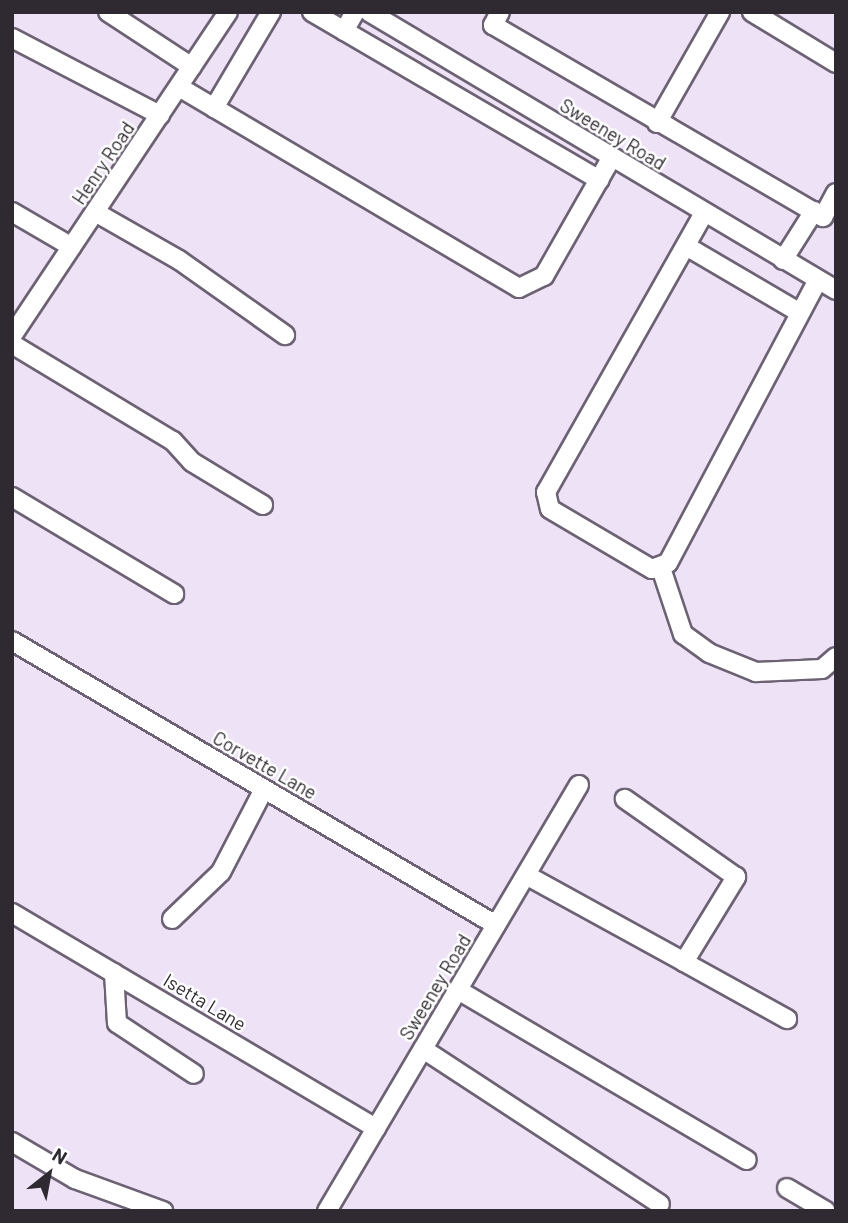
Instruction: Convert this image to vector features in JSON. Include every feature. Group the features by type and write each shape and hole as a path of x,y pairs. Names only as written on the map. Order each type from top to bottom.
{"street":[{"path":"108,12 192,68"},
{"name":"Henry Road","path":"12,337 228,12"},
{"path":"214,108 271,12"},
{"path":"312,12 599,180"},
{"path":"344,31 355,12"},
{"name":"Sweeney Road","path":"369,12 836,290"},
{"path":"500,12 493,25 657,124 823,217 836,192"},
{"path":"657,124 720,12"},
{"path":"752,12 836,63"},
{"path":"12,38 160,115"},
{"path":"179,87 519,288 544,276 612,158"},
{"path":"783,260 814,211"},
{"path":"12,212 72,247"},
{"path":"95,212 179,260 285,335"},
{"path":"660,568 652,569 550,509 546,492 705,213"},
{"path":"686,246 800,313"},
{"path":"818,280 660,568 683,634 709,653 756,672 822,669 836,657"},
{"path":"12,344 173,440 192,462 263,505"},
{"path":"12,497 174,594"},
{"name":"Corvette Lane","path":"12,641 496,925"},
{"name":"Sweeney Road","path":"327,1211 579,785"},
{"path":"172,919 221,872 264,789"},
{"path":"625,799 736,877 684,962"},
{"path":"526,875 787,1019"},
{"name":"Isetta Lane","path":"12,912 376,1128"},
{"path":"114,973 117,1023 194,1074"},
{"path":"458,990 747,1160"},
{"path":"422,1049 660,1204"},
{"path":"12,1142 75,1179 163,1211"},
{"path":"787,1188 826,1211"}]}
